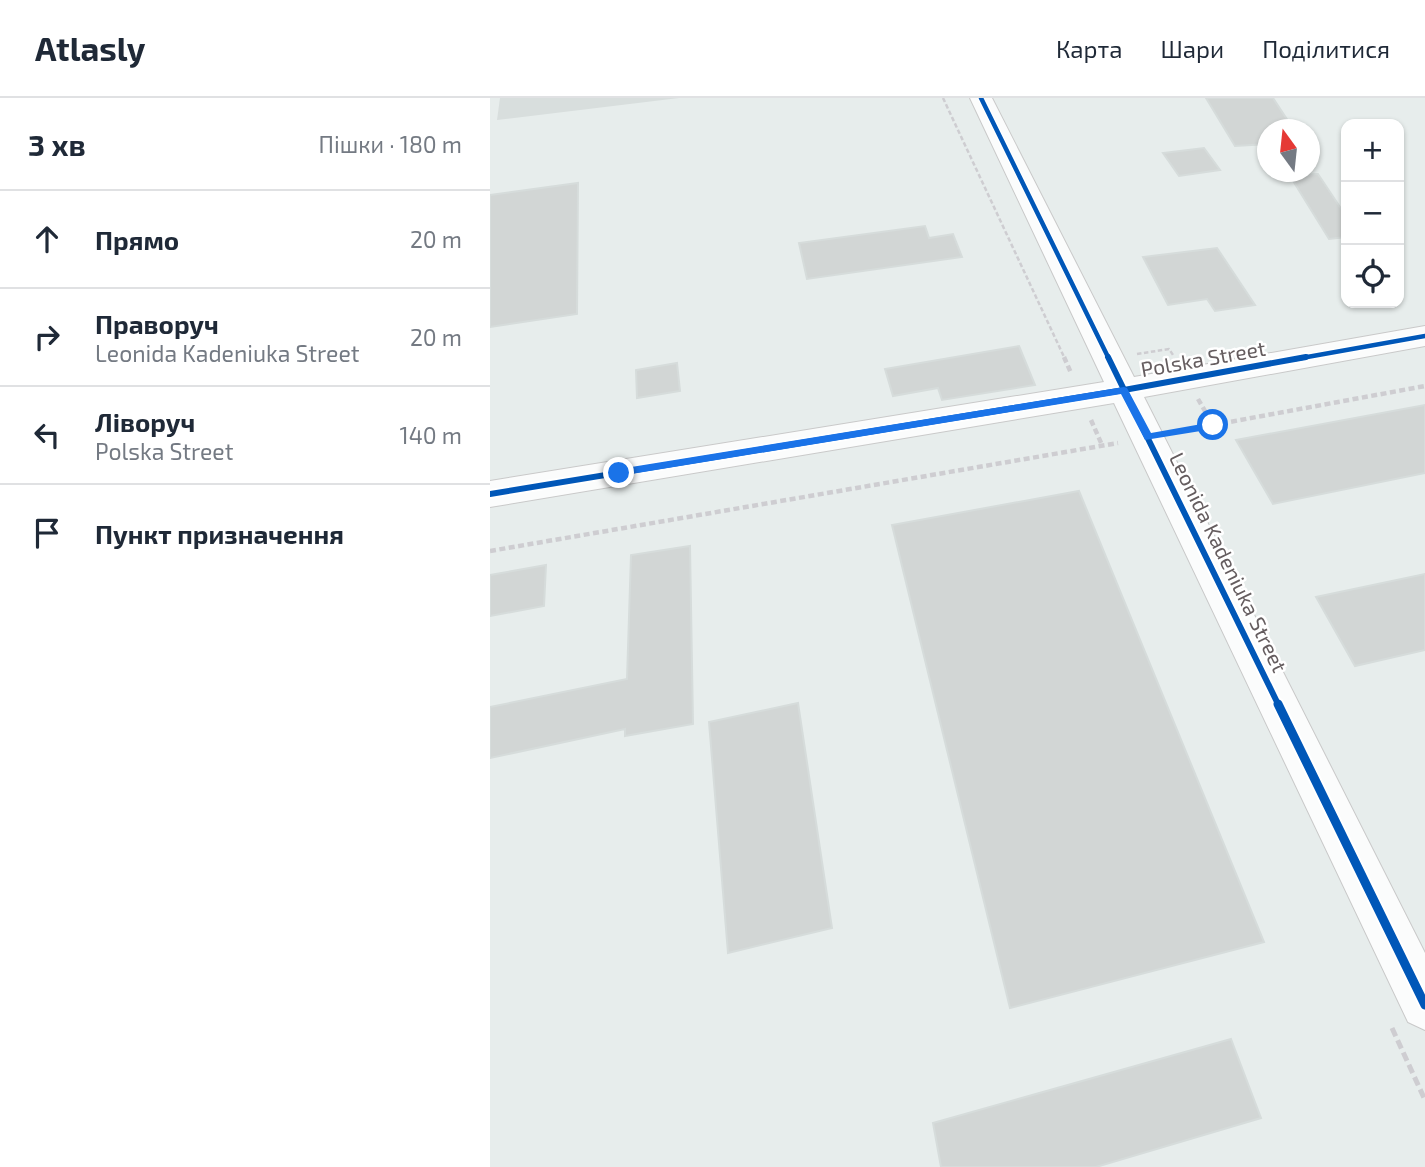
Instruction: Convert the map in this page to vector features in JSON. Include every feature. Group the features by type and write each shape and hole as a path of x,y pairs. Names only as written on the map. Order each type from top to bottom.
{"street":[{"name":"Leonida Kadeniuka Street","path":"981,98 1425,1005"},
{"name":"Polska Street","path":"490,494 1124,390 1425,336"}],"path":[{"path":"943,98 1102,445"},
{"path":"490,551 1149,437 1425,386"}],"shaded area":[{"path":"500,98 679,98 497,120"}],"building":[{"path":"1206,98 1273,98 1287,119 1257,119 1257,145 1235,146"},
{"path":"1204,148 1220,170 1179,176 1163,153"},
{"path":"1320,177 1341,208 1341,238 1329,239 1294,182 1320,182"},
{"path":"578,183 577,314 490,327 490,195"},
{"path":"925,226 929,238 953,234 962,257 807,279 799,243"},
{"path":"1217,248 1255,305 1215,311 1207,299 1168,305 1143,257"},
{"path":"1019,346 1035,385 942,400 938,388 893,396 885,369"},
{"path":"677,363 680,391 637,398 636,370"},
{"path":"1425,405 1425,473 1273,504 1236,440"},
{"path":"1079,491 1264,942 1010,1008 892,525"},
{"path":"690,546 693,724 625,736 625,729 490,758 490,707 627,679 631,555"},
{"path":"546,565 544,606 490,616 490,575"},
{"path":"1425,574 1425,650 1355,666 1316,597"},
{"path":"798,703 832,928 728,953 709,722"},
{"path":"1231,1039 1261,1118 1096,1167 941,1167 933,1123"}],"cycle path":[{"path":"981,98 1425,1005"},
{"path":"490,494 1124,390 1425,336"}],"route":[{"path":"619,473 1124,390 1149,437 1213,425"}]}
